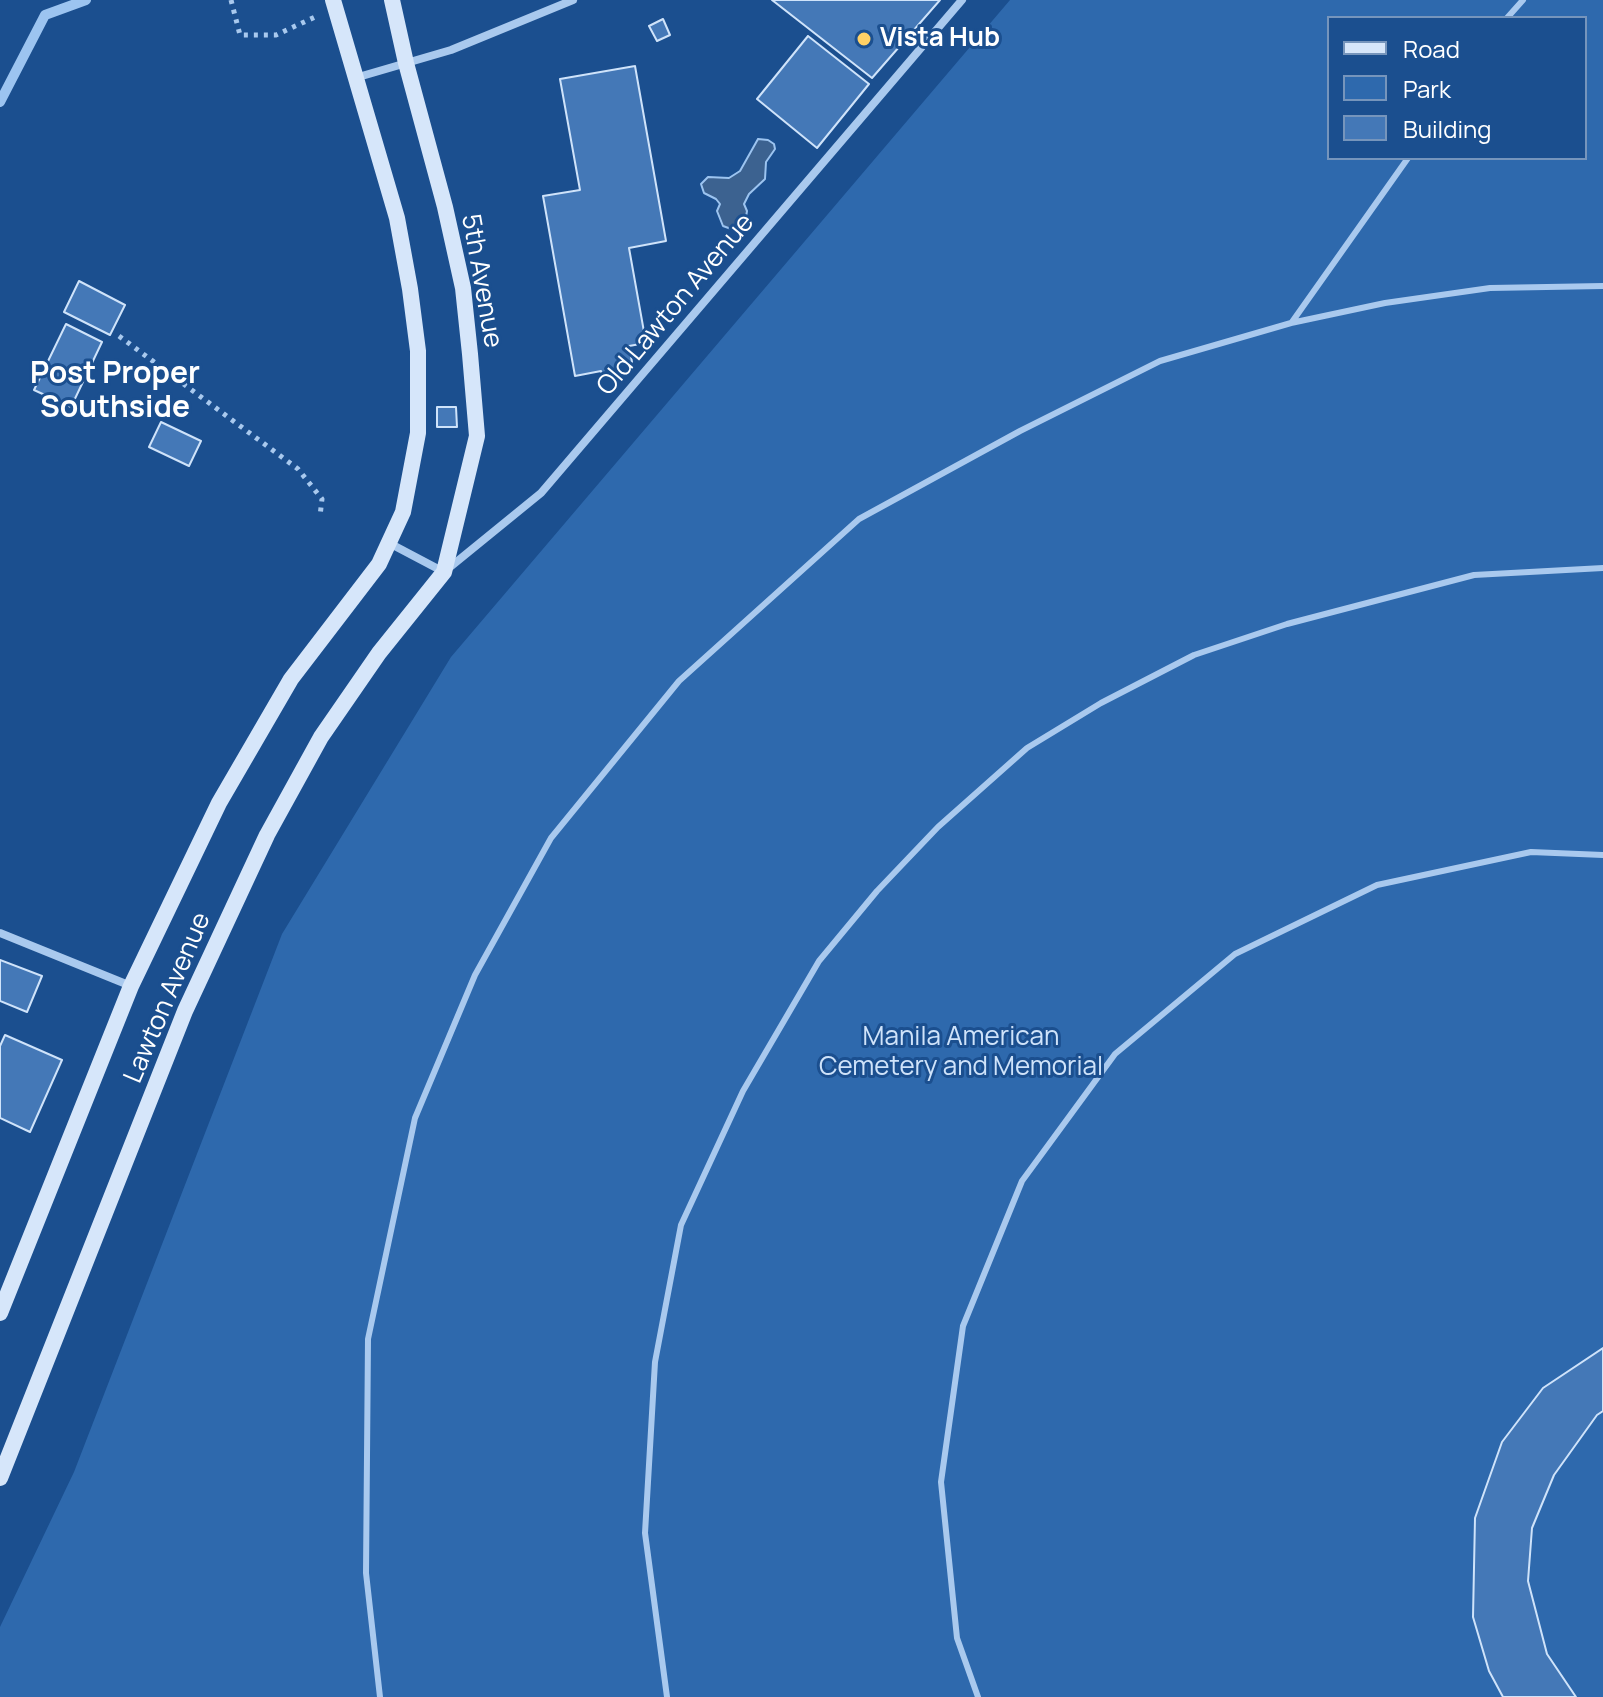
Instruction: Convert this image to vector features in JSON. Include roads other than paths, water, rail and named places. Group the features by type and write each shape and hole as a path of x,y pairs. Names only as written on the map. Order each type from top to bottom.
{"main road":[{"name":"5th Avenue","path":"392,0 463,288 474,402 477,436 444,572"},
{"path":"334,5 397,218 418,351 418,433 403,512 389,543"},
{"name":"Lawton Avenue","path":"0,1313 131,986 219,803 291,679 359,592 389,543"},
{"name":"Lawton Avenue","path":"0,1478 185,1011 267,835 321,737 386,643 444,572"}],"street":[{"path":"355,78 451,50 573,0"},
{"name":"Old Lawton Avenue","path":"444,572 541,493 962,0"},
{"path":"389,543 444,572"},
{"path":"0,933 131,986"}],"lane":[{"path":"1509,16 1523,0"},
{"path":"1291,323 1407,160"},
{"path":"380,1697 366,1573 368,1339 415,1118 475,975 551,838 679,681 859,519 1020,431 1160,361 1291,323 1385,303 1490,288 1603,286"},
{"path":"667,1697 645,1533 655,1362 681,1225 743,1091 819,961 877,891 938,827 1027,748 1101,703 1194,655 1287,624 1474,575 1603,568"},
{"path":"978,1697 957,1638 941,1482 963,1326 1022,1181 1115,1054 1235,954 1377,885 1531,852 1603,855"}],"waterway":[{"path":"0,102 45,15 86,0"}],"place":[{"name":"Vista Hub","path":"864,39"}],"district":[{"name":"Post Proper Southside","path":"115,392"}],"park label":[{"name":"Manila American Cemetery and Memorial","path":"961,1053"}]}
